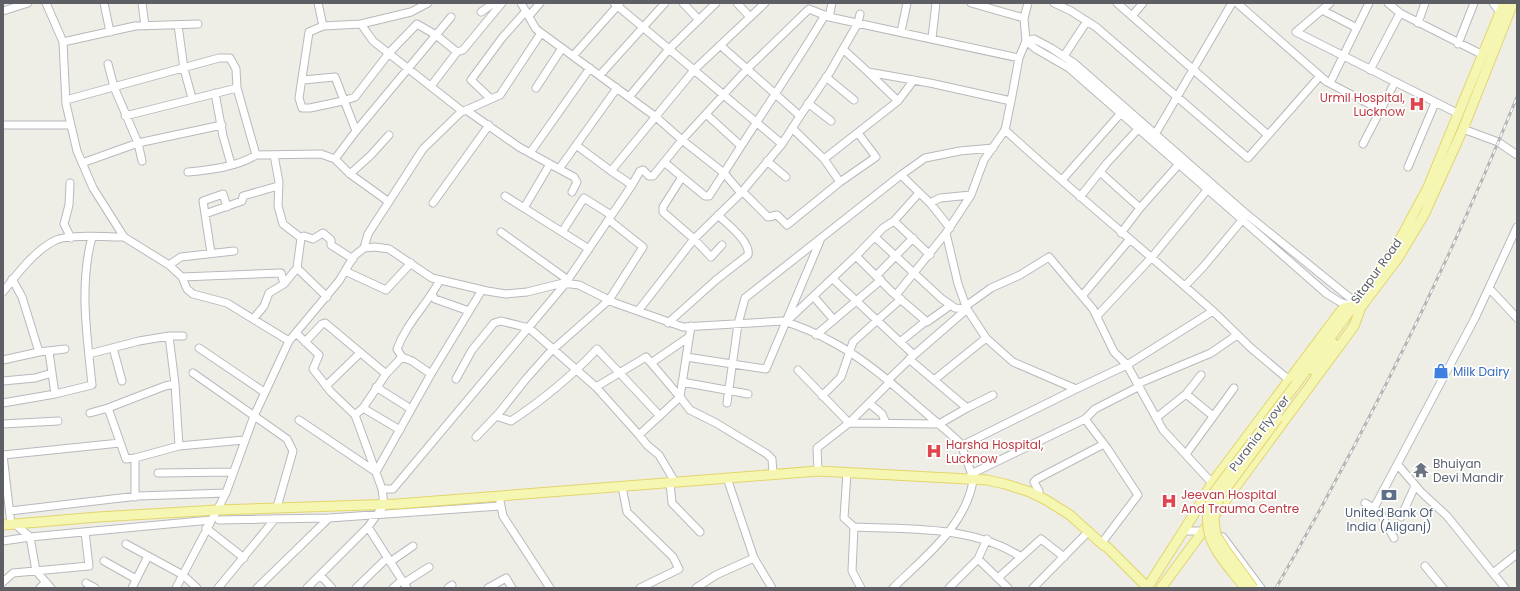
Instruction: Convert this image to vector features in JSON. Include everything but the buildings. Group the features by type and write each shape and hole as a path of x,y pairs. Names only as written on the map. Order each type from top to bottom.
{"main road":[{"name":"Sitapur Road","path":"1147,588 1184,531 1212,483 1295,384 1340,312 1344,308 1357,306 1398,258 1424,215 1463,129 1513,3"},
{"name":"Sitapur Road","path":"1160,588 1354,326 1357,306 1398,243 1416,212 1428,187 1502,7"},
{"name":"Purania Flyover","path":"1244,588 1214,546 1207,528 1208,508 1215,491 1295,384 1357,306"},
{"name":"Purania Flyover","path":"1253,588 1216,535 1214,524 1216,508 1219,498 1295,384"},
{"path":"818,471 825,467 972,477 987,480 1030,492 1070,515 1089,531 1102,545 1106,543"},
{"path":"10,525 217,510 384,504 818,471 999,478 1040,491 1070,510 1106,543 1147,588"}],"street":[{"path":"3,11 28,3"},
{"path":"46,3 62,42 65,58 66,100 71,125 82,163 93,188 124,238 169,265 182,277 187,289 193,294 227,303 254,318 289,341"},
{"path":"104,3 110,32"},
{"path":"142,3 145,26"},
{"path":"318,3 323,26"},
{"path":"428,3 411,12 360,24 323,26 309,32 303,80 299,98 302,108 310,108 355,97 389,53 417,24 436,35 457,52"},
{"path":"481,12 494,3"},
{"path":"431,86 457,52 463,50 502,3"},
{"path":"521,3 536,29 656,117 682,140 724,173 741,192 768,217 777,215 787,225 840,182 876,157 858,133"},
{"path":"491,99 471,80 502,38 527,13 540,3"},
{"path":"600,75 641,27 665,3"},
{"path":"683,3 699,20"},
{"path":"629,96 669,49 716,3"},
{"path":"737,3 750,17"},
{"path":"610,171 694,70 765,3"},
{"path":"664,162 705,196 709,196 756,122 777,94 827,16 832,3"},
{"path":"900,32 907,3"},
{"path":"932,38 936,3"},
{"path":"971,3 991,6 1024,20"},
{"path":"822,396 841,377 853,342 877,321 898,297 948,231 971,195 984,160 1005,130 1019,58 1026,41 1024,20 1028,3"},
{"path":"1024,20 1032,3"},
{"path":"1054,3 1062,5 1087,21 1248,158 1320,76"},
{"path":"1117,3 1268,135"},
{"path":"1132,16 1143,3"},
{"path":"1154,138 1232,3"},
{"path":"1237,3 1320,76 1330,83 1381,110"},
{"path":"1330,3 1296,32 1459,114"},
{"path":"1330,83 1369,3"},
{"path":"1388,3 1400,13 1418,23 1483,55"},
{"path":"1418,23 1426,3"},
{"path":"1458,44 1474,3"},
{"path":"1493,3 1502,7"},
{"path":"573,56 617,4 641,27 782,144"},
{"path":"382,489 393,489 529,328 566,282 640,171 644,170 649,176 652,176 723,94 809,9 827,16 1019,58"},
{"path":"1322,10 1357,28"},
{"path":"1370,70 1400,13"},
{"path":"638,311 694,239 741,192 782,144 843,49 858,23 860,14"},
{"path":"335,159 356,131 451,17"},
{"path":"1064,56 1087,21"},
{"path":"62,42 145,26 198,24"},
{"path":"360,24 373,42 464,110 530,153 574,177 577,182 572,192"},
{"path":"178,25 184,69 192,98"},
{"path":"176,588 206,528 226,493 244,440 264,392 289,341 327,297 346,271 352,259 364,248 368,234 423,149 464,110 500,95 541,33"},
{"path":"1026,41 1034,39 1074,63 1154,138 1179,164 1327,294 1340,302 1357,306"},
{"path":"1026,41 1036,50 1069,68 1139,128 1154,138 1357,306"},
{"path":"720,45 748,68 800,116"},
{"path":"536,88 562,48"},
{"path":"843,49 898,101"},
{"path":"66,100 184,69 219,58 230,58 236,69 237,88 256,155"},
{"path":"108,64 114,87 125,116 138,143 142,161"},
{"path":"530,153 590,68"},
{"path":"868,72 914,80 1011,101"},
{"path":"303,80 334,77 356,131"},
{"path":"826,77 854,100"},
{"path":"824,159 898,101 914,80"},
{"path":"1363,144 1395,82"},
{"path":"125,116 192,98 237,88"},
{"path":"559,169 618,88"},
{"path":"215,93 223,136 231,164"},
{"path":"808,103 831,121"},
{"path":"1408,167 1435,103"},
{"path":"1062,180 1121,113"},
{"path":"706,114 741,146"},
{"path":"3,125 71,125"},
{"path":"82,163 138,143 222,125"},
{"path":"433,203 489,126"},
{"path":"792,128 824,159 840,182"},
{"path":"1080,197 1139,128"},
{"path":"1463,129 1498,142 1517,155"},
{"path":"1005,130 1121,233 1152,257 1185,286 1237,335 1295,384"},
{"path":"350,174 371,155 389,135"},
{"path":"576,145 610,171 632,185"},
{"path":"727,403 738,324 745,298 901,175 925,158 960,151 993,148"},
{"path":"188,172 231,164 249,159 256,155 321,154 335,159 350,174 389,202"},
{"path":"274,155 278,186 278,206 283,224 301,238"},
{"path":"767,161 786,177"},
{"path":"524,208 550,164"},
{"path":"1121,233 1140,208 1179,164"},
{"path":"1100,172 1140,208"},
{"path":"901,175 930,203 948,231 958,284 966,308 986,338 1013,362 1076,389"},
{"path":"682,177 663,207 663,212 694,239 710,257 722,245"},
{"path":"70,184 69,205 64,224 71,238"},
{"path":"205,214 242,201 244,196 278,186"},
{"path":"1097,316 1152,257 1208,189"},
{"path":"786,322 833,279 874,237 894,220 919,193"},
{"path":"210,254 203,200 223,194 227,207"},
{"path":"930,203 940,198 971,195"},
{"path":"505,196 589,249"},
{"path":"476,437 496,416 526,378 553,349 609,300 643,247 610,218 584,198 562,232"},
{"path":"668,323 716,280 748,256 748,250 742,238 718,215"},
{"path":"894,220 930,255"},
{"path":"1185,286 1243,220"},
{"path":"1374,508 1475,318 1517,227"},
{"path":"301,238 304,236 314,239 323,232 331,240 331,244 352,259"},
{"path":"501,232 566,282 578,285 609,300 668,323 683,327 786,322 836,344 889,381 960,443 972,477 967,503 956,524 894,588"},
{"path":"3,292 12,279 34,256 56,240 92,237 124,238"},
{"path":"3,403 55,394 92,384 84,293 86,259 92,237"},
{"path":"874,237 914,275 951,305 955,308 966,308"},
{"path":"254,318 264,306 269,293 284,284 297,268 301,238"},
{"path":"816,335 857,301 913,238"},
{"path":"686,357 766,369 821,239"},
{"path":"1082,296 1130,239"},
{"path":"364,248 375,247 389,249 432,278 482,290 506,294 527,292 566,282"},
{"path":"169,265 182,257 234,251"},
{"path":"856,256 898,297 926,321"},
{"path":"818,471 817,448 849,423 912,357 966,308 991,288 1020,276 1049,257 1097,316 1114,352 1127,365 1137,386 1163,430 1212,483"},
{"path":"346,271 386,290 411,264"},
{"path":"297,268 327,297"},
{"path":"182,277 281,273 284,284"},
{"path":"12,279 22,297 38,352"},
{"path":"833,279 900,342 934,380 967,408"},
{"path":"431,374 412,361 402,357 397,349 416,313 432,295 440,280"},
{"path":"1489,288 1517,318"},
{"path":"376,472 431,374 482,290"},
{"path":"432,295 435,299 469,311"},
{"path":"814,297 834,320"},
{"path":"900,342 926,321 927,322 951,305"},
{"path":"961,446 1127,365 1213,311"},
{"path":"456,379 472,350 494,323 501,321 529,328 596,387 647,445 659,456 672,483 672,504 700,532"},
{"path":"305,342 322,324 325,323 386,374"},
{"path":"639,435 680,397 691,326"},
{"path":"296,333 319,355 313,369 326,386 356,415 382,489 384,504 368,527 307,588"},
{"path":"972,477 1085,419 1095,408 1137,386 1211,353 1237,335"},
{"path":"89,354 168,336 183,336"},
{"path":"168,336 176,384 179,446"},
{"path":"651,363 689,337"},
{"path":"934,380 986,338"},
{"path":"113,348 122,381"},
{"path":"200,348 264,392"},
{"path":"3,360 38,352 49,352 65,349"},
{"path":"496,416 511,421 548,396 577,371 597,349 660,416"},
{"path":"49,352 55,394"},
{"path":"326,386 360,353"},
{"path":"356,415 363,408 386,374 402,357"},
{"path":"596,387 646,357 690,410 716,422 767,454 772,459 773,474"},
{"path":"798,370 849,423 939,424 993,395"},
{"path":"3,381 35,378 52,373"},
{"path":"193,373 287,439 293,451 277,507"},
{"path":"1156,418 1186,394 1201,375"},
{"path":"682,382 748,394"},
{"path":"90,413 108,408 164,386 176,384"},
{"path":"376,387 411,409"},
{"path":"1186,454 1234,388"},
{"path":"1186,394 1213,416"},
{"path":"869,403 882,414 886,423"},
{"path":"108,408 126,459 179,446 244,440"},
{"path":"363,408 400,430"},
{"path":"1085,419 1104,444 1138,495 1106,543"},
{"path":"299,420 376,472"},
{"path":"3,424 58,421"},
{"path":"40,588 49,585 36,570 30,537 10,525 10,511 3,454 120,443"},
{"path":"1040,491 1034,482 1037,479 1104,444"},
{"path":"135,458 135,497"},
{"path":"1398,465 1415,486 1447,516 1505,588"},
{"path":"158,473 233,472"},
{"path":"847,473 844,518 854,527 948,532 987,539 1006,547 1021,557"},
{"path":"727,478 754,558 772,588"},
{"path":"1401,517 1415,486"},
{"path":"622,487 627,512 673,557 679,569 640,588"},
{"path":"10,511 135,497 226,493"},
{"path":"499,496 503,516 550,588"},
{"path":"1365,503 1374,508 1382,516 1394,538"},
{"path":"219,520 329,518 500,506"},
{"path":"257,588 329,518"},
{"path":"218,588 275,519"},
{"path":"3,541 30,537 211,520"},
{"path":"368,527 404,584"},
{"path":"854,527 852,571 862,588"},
{"path":"206,528 244,558"},
{"path":"1033,588 1089,531"},
{"path":"1184,531 1201,531 1223,537 1261,588"},
{"path":"3,582 13,573 89,566 85,532"},
{"path":"1194,541 1201,536 1206,539 1244,588"},
{"path":"950,587 978,559 987,539"},
{"path":"998,578 1041,539 1064,557"},
{"path":"126,544 183,575 197,588"},
{"path":"356,588 389,560 413,546"},
{"path":"1493,573 1517,554"},
{"path":"132,588 148,556"},
{"path":"696,588 716,574 754,558"},
{"path":"978,559 1008,588"},
{"path":"104,561 136,579"},
{"path":"1425,566 1443,588"},
{"path":"393,588 404,584 429,567"},
{"path":"320,575 332,588"},
{"path":"488,588 506,578 512,588"},
{"path":"86,583 95,588"}],"railway":[{"path":"1276,588 1310,528 1405,347 1463,223 1517,97"}],"place":[{"name":"Urmil Hospital, Lucknow","path":"1417,104"},
{"name":"Milk Dairy","path":"1441,371"},
{"name":"Harsha Hospital, Lucknow","path":"934,451"},
{"name":"Bhuiyan Devi Mandir","path":"1421,470"},
{"name":"United Bank Of India (Aliganj)","path":"1389,495"},
{"name":"Jeevan Hospital And Trauma Centre","path":"1169,501"}]}
